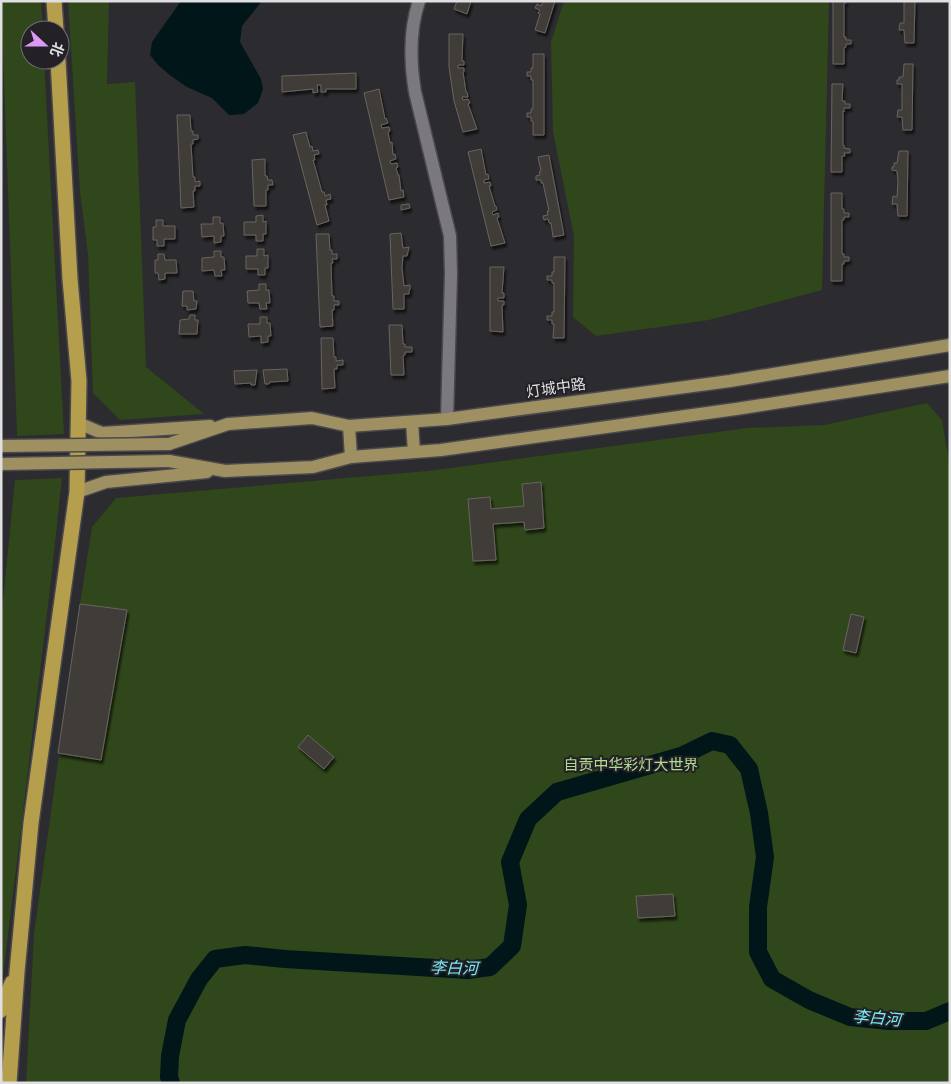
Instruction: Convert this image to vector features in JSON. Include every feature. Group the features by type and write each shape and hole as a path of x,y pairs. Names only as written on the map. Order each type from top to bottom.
{"highway":[{"path":"54,1 55,20"},
{"path":"9,1083 31,823 77,492 79,381 70,279 59,70"},
{"path":"1,1010 17,972"}],"main road":[{"name":"灯城中路","path":"1,446 169,444 228,424 312,418 349,426 447,419 730,381 950,344"},
{"path":"77,492 106,482 225,471 313,467 351,457 441,450 736,409 950,376"},
{"path":"412,422 414,452"},
{"path":"78,423 102,433 228,424"},
{"path":"349,426 351,457"},
{"path":"1,464 169,461 225,471"}],"street":[{"path":"419,1 412,38 412,70 415,92 450,236 451,274 447,419"}],"green space":[{"path":"1,1 41,1 42,20 20,20 20,70 45,70 64,434 17,436"},
{"path":"68,1 109,1 107,84 135,82 146,367 204,414 120,420 93,393 88,255 80,192"},
{"path":"564,1 829,1 822,290 709,320 596,336 573,317 574,236 553,132 551,42"},
{"name":"自贡中华彩灯大世界","path":"927,403 942,420 950,468 950,1083 26,1083 34,934 80,604 92,527 116,498 428,471 747,428 824,425"},
{"path":"62,478 1,993 1,621 15,480"}],"shaded area":[{"path":"181,1 262,1 242,26 240,42 261,79 263,89 258,103 244,114 229,115 212,98 187,87 171,76 150,55 152,42"}],"building":[{"path":"457,1 471,1 467,14 454,9"},
{"path":"544,1 555,1 545,33 535,30 540,10 535,8 537,4 541,6"},
{"path":"833,1 846,1 844,3 844,37 846,37 846,40 851,40 851,44 846,44 844,48 844,64 833,64"},
{"path":"904,1 915,1 914,43 905,43 904,30 899,30 900,23 904,23"},
{"path":"449,34 463,34 462,61 464,61 464,65 458,65 458,68 464,68 463,72 468,97 462,97 463,100 468,99 470,103 468,104 477,129 463,132 454,101 449,67"},
{"path":"533,54 544,54 544,135 533,135 533,121 531,121 531,117 527,117 527,113 531,113 531,109 533,109 533,80 531,80 531,76 527,76 527,72 531,72 531,68 533,68"},
{"path":"904,64 913,64 912,130 903,130 902,117 897,117 898,110 902,110 902,84 897,84 897,80 899,80 899,77 903,77"},
{"path":"356,73 356,89 326,89 326,92 321,92 321,85 317,85 318,92 313,93 313,89 282,92 282,76"},
{"path":"832,84 843,84 842,101 845,101 845,104 850,104 850,108 844,108 843,111 843,145 844,148 850,149 850,153 844,153 845,156 842,156 842,172 831,172"},
{"path":"379,89 385,119 388,123 381,125 382,128 389,127 390,143 392,142 393,155 395,154 396,159 390,162 391,164 397,163 398,167 396,168 404,197 389,200 364,93"},
{"path":"177,115 190,115 191,131 193,131 193,135 198,135 198,139 193,140 193,144 191,144 193,177 195,177 195,182 200,181 200,186 195,186 195,191 193,191 194,207 181,208"},
{"path":"306,132 310,147 312,146 313,151 318,150 319,154 314,155 315,160 313,160 322,192 324,192 325,196 330,194 331,199 326,200 327,205 325,205 329,221 317,225 293,135"},
{"path":"481,149 486,175 488,174 489,179 484,180 484,183 490,182 491,186 489,186 497,210 492,212 493,215 498,213 499,217 497,218 505,243 491,246 468,152"},
{"path":"899,151 908,151 907,216 898,216 897,204 892,204 893,196 897,197 898,181 897,171 892,170 892,167 894,167 894,163 897,163"},
{"path":"549,155 564,235 553,237 551,223 549,223 548,219 544,220 543,216 548,215 547,211 549,211 543,183 541,183 541,180 536,180 536,176 540,175 539,172 541,171 538,157"},
{"path":"265,159 265,176 267,176 268,180 272,180 273,185 268,185 268,190 266,190 266,206 254,206 252,160"},
{"path":"831,193 842,193 842,209 844,209 844,213 849,213 849,217 844,217 844,220 842,220 842,254 844,254 844,257 849,257 849,261 844,261 844,264 842,264 842,281 831,281"},
{"path":"409,204 410,208 401,210 401,205"},
{"path":"263,215 263,222 266,221 266,234 263,234 263,241 256,241 256,235 244,235 244,222 256,222 256,216"},
{"path":"213,217 220,217 220,223 223,223 224,236 221,236 221,242 214,243 214,236 202,237 201,224 213,224"},
{"path":"156,220 163,220 163,226 175,226 175,239 164,239 164,246 157,246 157,240 153,240 153,227 156,227"},
{"path":"401,233 403,248 409,247 407,256 403,256 402,268 404,286 410,285 410,290 409,294 404,294 404,309 393,309 390,234"},
{"path":"316,234 329,234 330,250 332,250 332,254 337,254 337,259 332,259 333,263 331,263 332,296 334,296 334,301 339,301 339,305 334,305 334,310 332,310 333,326 320,327"},
{"path":"257,249 264,249 264,256 268,255 268,268 265,268 265,275 258,275 258,269 246,269 246,256 257,256"},
{"path":"214,251 221,251 221,257 224,257 225,270 221,270 222,276 215,276 214,270 202,271 202,258 214,257"},
{"path":"158,254 164,254 165,260 176,260 177,273 165,273 165,279 159,280 158,273 155,273 155,260 158,260"},
{"path":"554,257 565,257 564,338 553,338 554,324 552,324 552,320 547,320 547,316 552,316 552,312 554,312 554,283 552,283 552,280 547,280 547,276 552,276 552,272 554,272"},
{"path":"490,267 504,267 502,293 504,293 504,298 498,298 498,301 504,301 504,305 502,305 503,332 490,331"},
{"path":"259,284 266,284 266,290 269,290 270,303 266,303 267,309 260,309 259,303 248,303 247,291 259,290"},
{"path":"183,291 193,291 194,301 197,301 196,309 187,310 187,306 182,306"},
{"path":"190,315 195,315 195,320 198,320 197,334 179,334 180,320 189,319"},
{"path":"260,317 267,317 267,323 270,323 271,336 268,336 268,342 261,343 261,336 249,337 248,324 260,324"},
{"path":"389,325 402,325 403,344 405,344 405,347 412,347 412,352 405,352 403,356 404,375 391,375"},
{"path":"321,338 333,338 334,357 336,357 336,361 343,360 343,365 337,365 337,369 334,369 335,388 322,389"},
{"path":"287,369 288,381 265,384 263,370"},
{"path":"257,370 255,385 251,385 251,383 235,384 234,371"},
{"path":"541,482 544,528 525,530 524,522 493,524 496,560 473,561 468,499 490,497 491,509 524,506 522,484"},
{"path":"80,604 127,610 101,760 58,753"},
{"path":"851,614 864,617 856,653 843,650"},
{"path":"308,735 334,757 324,769 298,747"},
{"path":"673,894 675,916 638,918 636,896"}],"waterway":[{"name":"李白河","path":"171,1083 169,1077 170,1056 177,1020 199,979 215,959 245,955 468,970 490,967 512,946 518,905 510,862 528,819 557,792 681,756 712,741 730,745 749,769 759,813 765,857 758,907 758,952 772,979 809,1000 850,1017 889,1021 926,1021 950,1011"}]}
